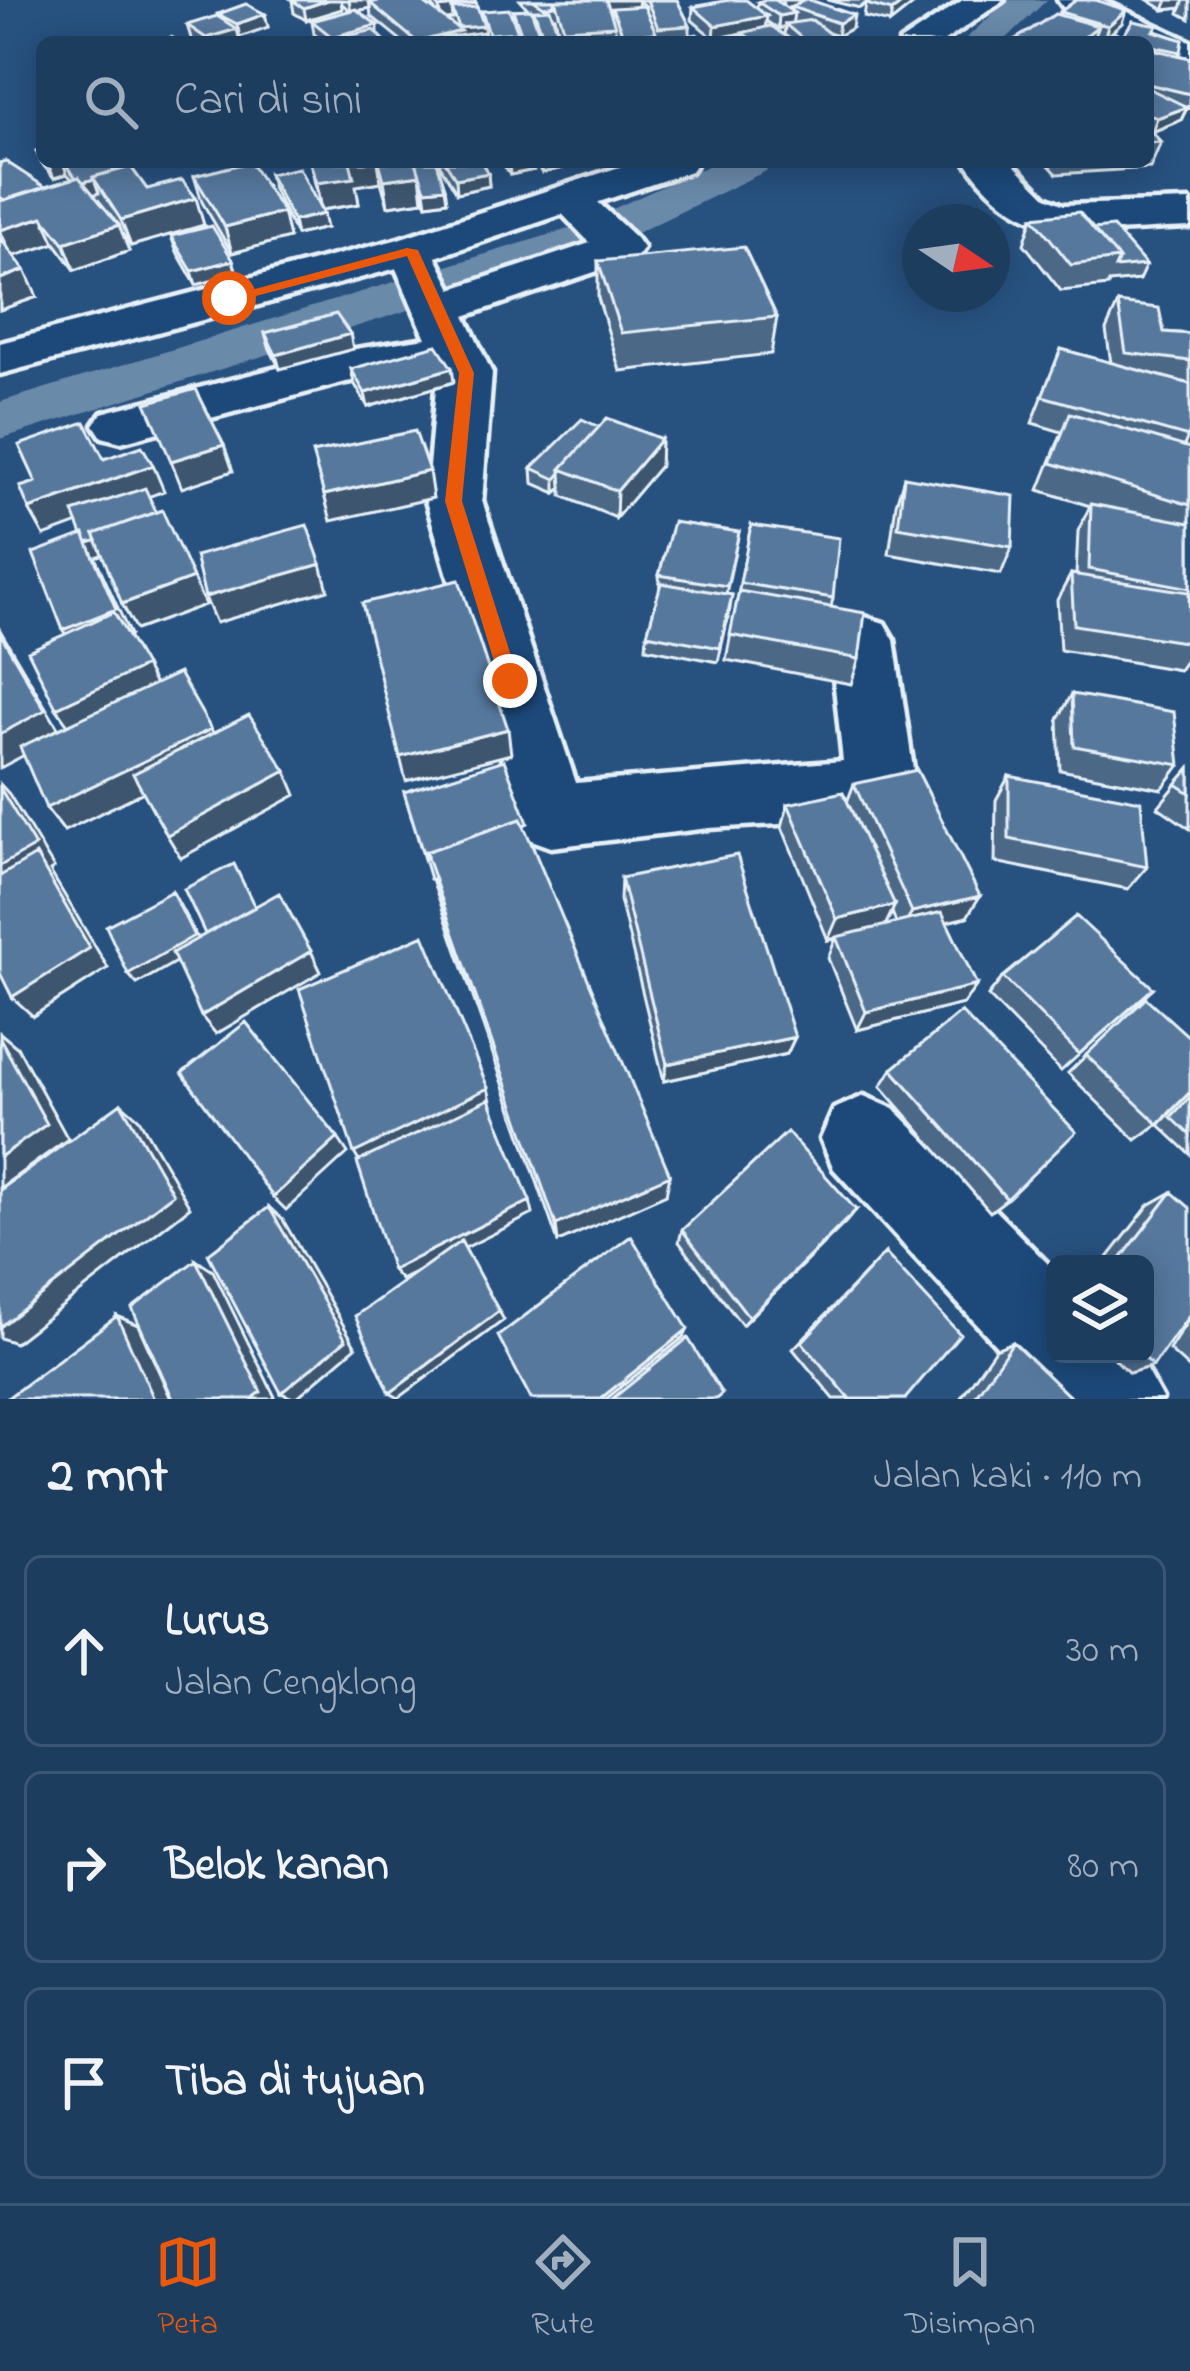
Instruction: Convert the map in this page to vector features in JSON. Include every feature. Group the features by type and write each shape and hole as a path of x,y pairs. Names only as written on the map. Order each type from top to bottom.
{"street":[{"path":"928,36 987,0"},
{"path":"1106,19 1146,36"},
{"path":"1154,40 1190,55"},
{"path":"122,425 343,367 432,296 577,206 662,168"},
{"path":"993,168 1031,206 1058,218 1190,214"},
{"path":"0,359 432,296 620,248 577,206"},
{"path":"432,296 466,373 454,501 551,816 709,798 866,789 878,770 862,640"},
{"path":"864,1139 1046,1330"},
{"path":"1079,1363 1113,1399"}],"building":[{"path":"292,0 328,0 304,8"},
{"path":"420,0 461,31 410,36 370,3"},
{"path":"434,0 474,0 476,3 439,8"},
{"path":"533,0 554,0 554,5 544,7"},
{"path":"555,0 606,0 615,26 564,29"},
{"path":"647,0 677,0 690,26 658,28"},
{"path":"746,0 767,16 715,26 693,7"},
{"path":"775,0 794,13 779,16 758,2"},
{"path":"805,0 854,15 839,23 792,7"},
{"path":"906,0 892,11 866,4"},
{"path":"1076,0 1095,0 1126,10 1108,26 1060,12"},
{"path":"246,4 265,14 237,24 218,14"},
{"path":"644,6 656,33 623,35 612,8"},
{"path":"477,7 484,26 459,28 452,9"},
{"path":"356,9 377,25 331,36 312,21"},
{"path":"509,9 518,32 489,34 482,11"},
{"path":"531,9 540,35 522,36 513,10"},
{"path":"550,9 559,35 543,36 534,10"},
{"path":"1055,14 1098,26 1086,36 1021,36"},
{"path":"217,16 237,29 203,36 187,25"},
{"path":"812,20 832,36 799,36 785,24"},
{"path":"1133,21 1158,26 1154,31 1183,40 1181,52 1154,46 1154,36 1123,36"},
{"path":"770,26 786,36 747,36 742,33"},
{"path":"374,30 380,36 347,36"},
{"path":"1154,49 1190,58 1190,94 1154,85"},
{"path":"1154,91 1187,107 1157,118"},
{"path":"5,161 45,187 4,200 0,197 0,163"},
{"path":"68,168 114,171 83,182"},
{"path":"132,168 147,189 182,180 196,198 121,220 93,177"},
{"path":"226,168 254,168 283,212 225,227 194,176"},
{"path":"299,168 323,214 293,221 269,174"},
{"path":"312,168 352,168 354,178 316,183"},
{"path":"381,168 418,168 420,175 384,180"},
{"path":"418,168 439,168 445,188 425,190"},
{"path":"449,168 485,168 488,173 456,179"},
{"path":"79,177 119,225 64,243 43,217 0,230 0,201"},
{"path":"1079,212 1119,259 1071,265 1033,217"},
{"path":"212,226 233,260 192,271 171,236"},
{"path":"1113,227 1146,265 1115,268 1119,259 1093,229"},
{"path":"0,238 25,270 0,279"},
{"path":"744,247 777,317 621,333 598,261"},
{"path":"1118,303 1159,308 1164,332 1190,334 1190,361 1126,353"},
{"path":"336,314 350,334 276,355 265,333"},
{"path":"437,345 452,368 365,393 351,369"},
{"path":"1061,349 1190,384 1188,437 1042,396"},
{"path":"196,389 224,445 171,461 146,403"},
{"path":"1070,413 1190,448 1190,505 1051,463"},
{"path":"607,418 661,439 617,491 561,469"},
{"path":"582,419 599,427 556,479 532,468"},
{"path":"85,422 104,459 142,446 153,465 29,509 20,487 36,482 19,445"},
{"path":"415,431 429,471 324,495 312,453"},
{"path":"904,477 1014,496 1012,547 898,527"},
{"path":"145,488 156,512 94,534 97,540 88,543 73,512"},
{"path":"1091,504 1190,523 1190,588 1089,569"},
{"path":"162,510 193,578 122,604 94,534"},
{"path":"673,522 739,532 727,586 659,575"},
{"path":"307,525 321,564 205,597 195,556"},
{"path":"751,525 839,538 833,598 740,583"},
{"path":"84,534 116,609 63,630 33,553"},
{"path":"1071,574 1189,592 1190,643 1074,625"},
{"path":"459,580 508,729 400,757 362,603"},
{"path":"661,583 732,595 720,648 647,634"},
{"path":"739,591 865,613 859,659 730,635"},
{"path":"114,612 145,666 56,708 28,651"},
{"path":"0,633 45,710 0,734"},
{"path":"179,673 211,729 46,808 20,747"},
{"path":"1072,694 1174,712 1180,765 1074,746"},
{"path":"249,715 286,771 167,835 133,774"},
{"path":"504,760 528,823 524,825 521,819 425,852 424,857 404,792"},
{"path":"1190,768 1190,793 1176,784"},
{"path":"917,770 980,896 912,912 854,784"},
{"path":"1009,776 1141,801 1147,867 1009,839"},
{"path":"0,788 35,846 0,866"},
{"path":"843,792 895,905 837,919 788,804"},
{"path":"521,819 670,1175 556,1225 425,852"},
{"path":"36,855 90,948 12,997 0,973 0,876"},
{"path":"737,855 795,1037 667,1064 621,878"},
{"path":"234,864 255,907 205,934 184,889"},
{"path":"172,891 194,936 128,974 106,926"},
{"path":"279,893 311,951 201,1016 172,953"},
{"path":"942,912 977,985 866,1012 836,937"},
{"path":"1076,916 1153,988 1079,1054 1003,977"},
{"path":"424,935 488,1088 354,1153 299,989"},
{"path":"1146,998 1190,1038 1190,1092 1158,1124 1086,1055"},
{"path":"961,1012 1076,1132 1007,1199 892,1069"},
{"path":"246,1022 338,1138 273,1197 182,1073"},
{"path":"0,1038 47,1124 0,1157"},
{"path":"1190,1097 1190,1135 1171,1117"},
{"path":"489,1099 530,1201 392,1270 357,1162"},
{"path":"121,1103 173,1194 0,1327 0,1190"},
{"path":"787,1132 856,1210 749,1317 682,1230"},
{"path":"1172,1192 1190,1208 1190,1314 1153,1366 1154,1255 1124,1255"},
{"path":"269,1207 346,1340 281,1393 208,1254"},
{"path":"631,1236 688,1329 600,1399 531,1399 498,1336"},
{"path":"461,1241 499,1311 390,1393 355,1316"},
{"path":"885,1253 960,1334 905,1399 850,1399 802,1342"},
{"path":"196,1260 261,1392 252,1399 173,1399 132,1308"},
{"path":"117,1316 153,1397 6,1399"},
{"path":"688,1338 722,1394 716,1399 612,1399"},
{"path":"1013,1342 1072,1399 973,1399"}],"waterway":[{"path":"988,36 1029,0"},
{"path":"0,421 588,238 738,168"}],"route":[{"path":"229,298 411,250 415,268 439,304 466,373 454,501 510,681"}]}
